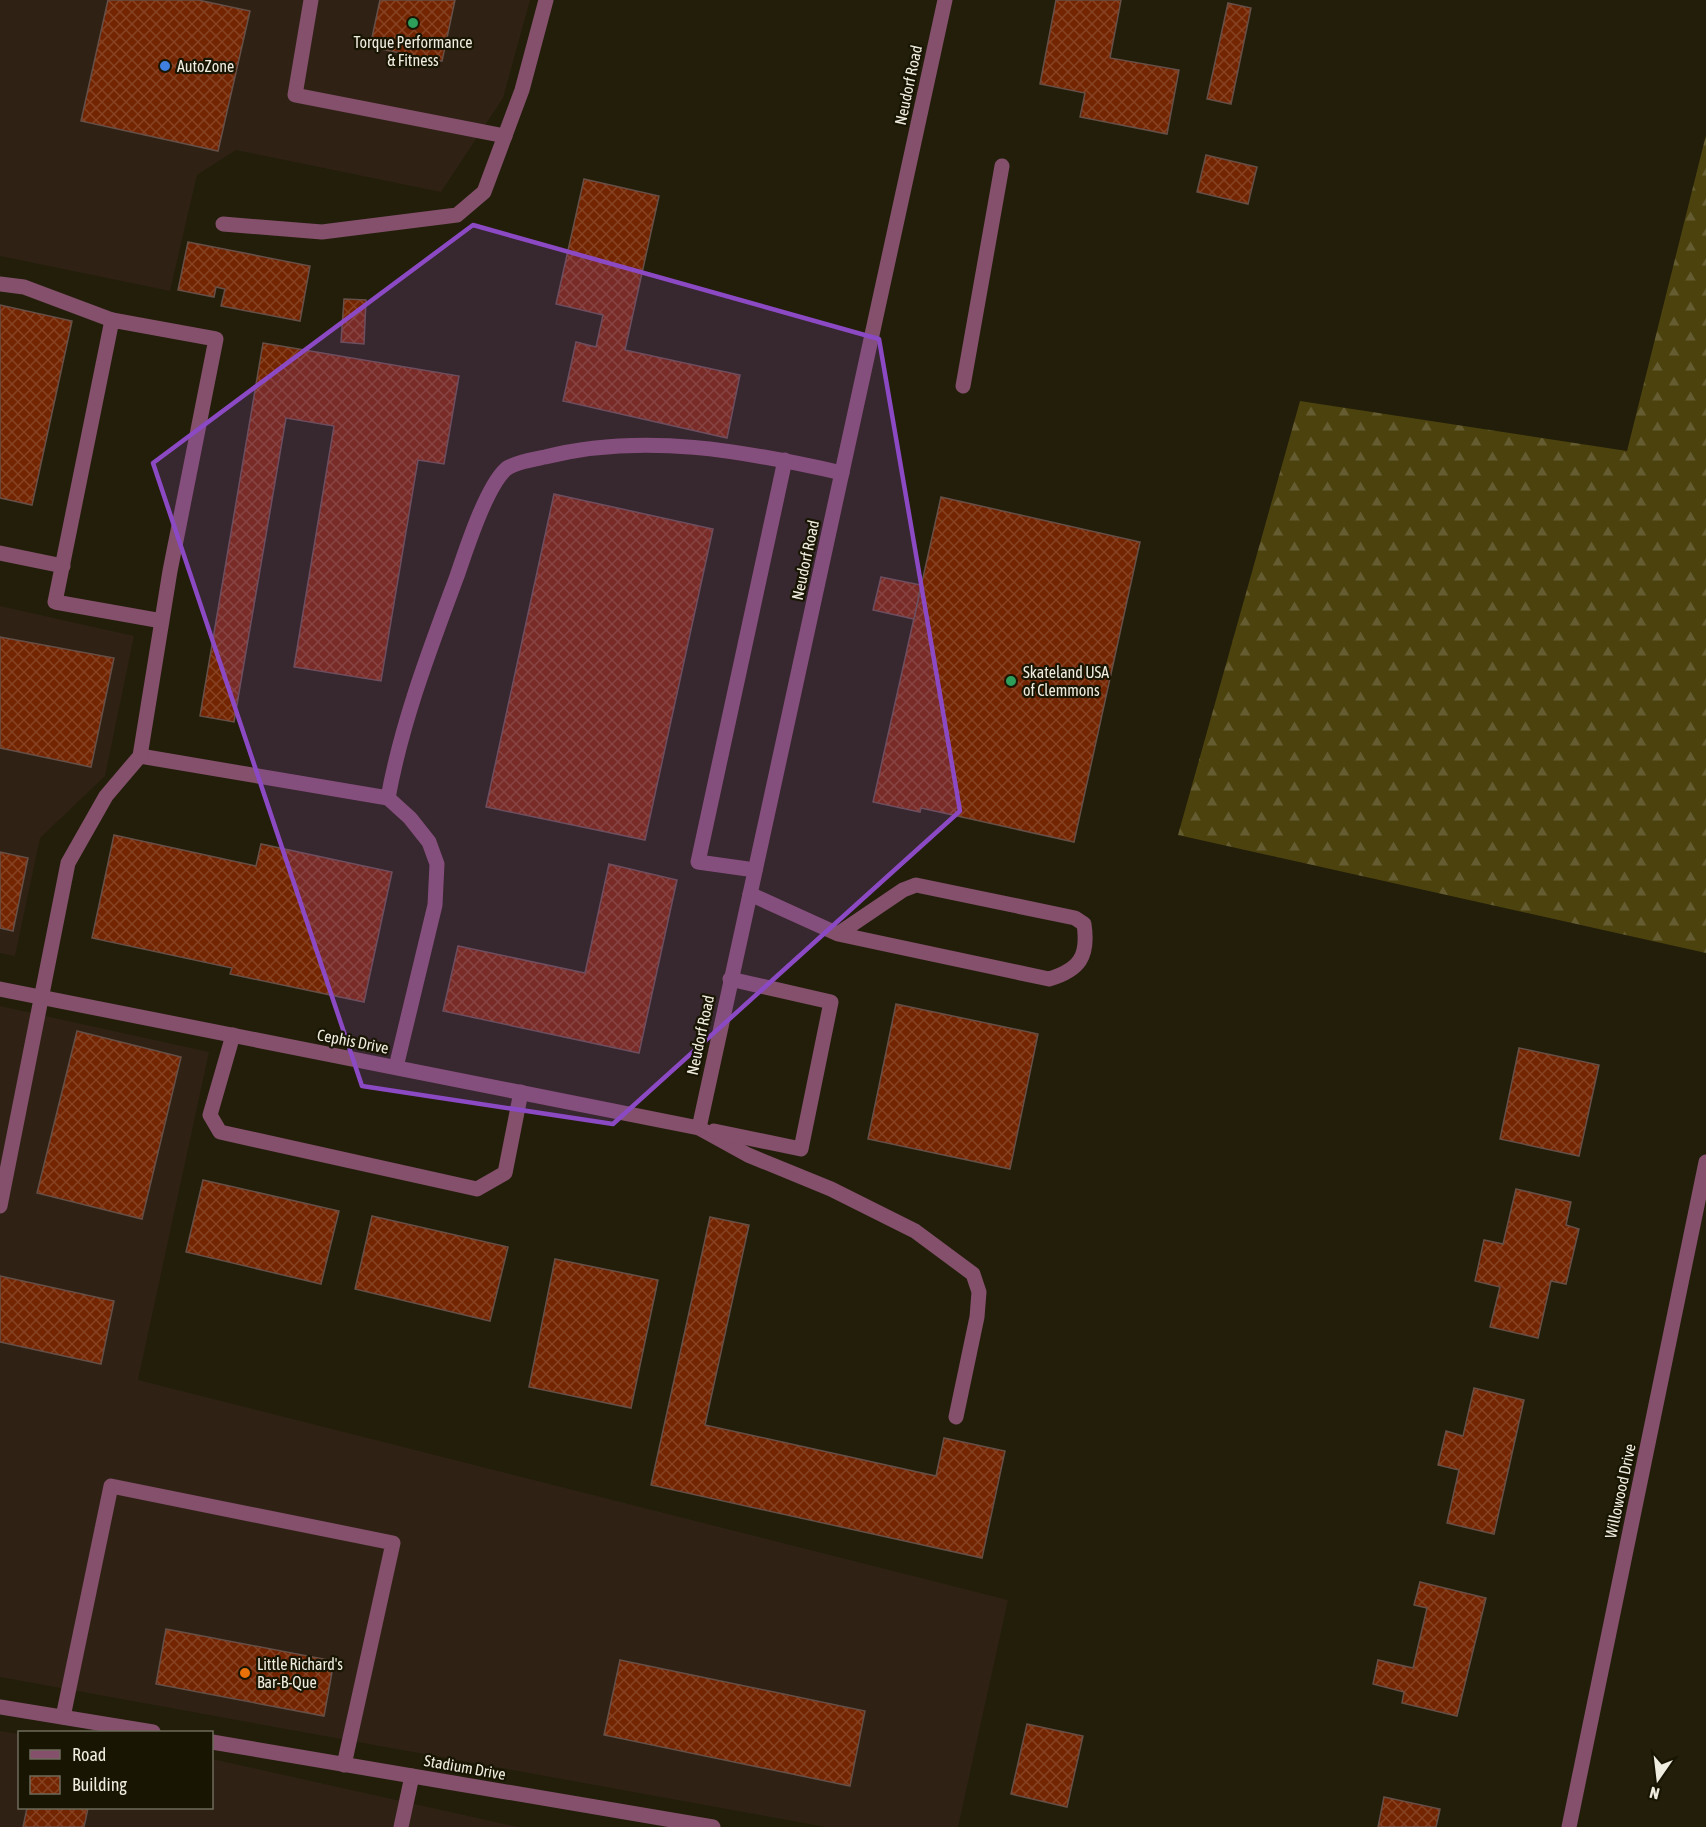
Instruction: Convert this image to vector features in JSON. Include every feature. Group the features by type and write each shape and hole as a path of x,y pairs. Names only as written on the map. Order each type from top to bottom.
{"street":[{"path":"311,0 295,95 505,136"},
{"path":"224,224 322,232 457,215 484,192 522,90 546,0"},
{"name":"Neudorf Road","path":"699,1128 945,0"},
{"path":"963,386 1002,166"},
{"path":"0,284 24,287 112,320 216,339 162,621 140,756 106,796 68,863 0,1206"},
{"path":"112,320 55,602 162,621"},
{"path":"388,798 396,754 414,695 472,532 493,488 507,468 584,447 643,445 723,450 785,460 842,473"},
{"path":"755,870 698,862 785,460"},
{"path":"0,553 63,566"},
{"path":"140,756 388,798 410,818 429,842 437,864 435,905 396,1067"},
{"path":"750,894 838,934 1049,979 1071,972 1081,959 1086,941 1084,924 1075,918 916,885 903,890 838,934"},
{"name":"Cephis Drive","path":"0,989 801,1149 831,1002 730,979"},
{"path":"233,1035 210,1115 220,1132 477,1189 505,1173 521,1092"},
{"path":"699,1128 748,1155 831,1189 915,1231 973,1274 979,1292 977,1317 956,1417"},
{"name":"Willowood Drive","path":"1569,1827 1706,1162"},
{"path":"63,1717 111,1486 393,1543 344,1765"},
{"path":"0,1707 147,1731"},
{"name":"Stadium Drive","path":"213,1742 713,1827"},
{"path":"401,1827 412,1776"}],"highlighted area":[{"path":"473,225 879,339 960,811 613,1124 362,1086 153,463"}],"shaded area":[{"path":"0,0 530,0 503,98 441,192 236,150 197,175 170,291 0,256"},
{"path":"0,606 134,636 105,776 40,838 15,956 0,953"},
{"path":"0,1006 209,1052 138,1380 1008,1600 958,1827 826,1827 0,1677"},
{"path":"0,1731 18,1734 18,1809 213,1809 213,1759 518,1827 0,1827"}],"green space":[{"path":"1706,135 1706,953 1178,835 1300,401 1627,451"}],"building":[{"name":"AutoZone","path":"108,0 198,0 250,11 218,151 81,121"},
{"name":"Torque Performance & Fitness","path":"380,0 455,0 442,61 370,47"},
{"path":"1056,0 1121,0 1110,58 1179,70 1167,134 1080,117 1085,93 1040,84"},
{"path":"1228,3 1251,8 1231,104 1207,99"},
{"path":"1206,155 1257,167 1248,204 1197,192"},
{"path":"584,179 659,196 625,350 740,375 727,438 563,401 576,342 596,347 603,315 556,304"},
{"path":"188,242 310,266 300,321 221,306 225,289 216,287 214,297 178,290"},
{"path":"344,299 366,300 364,344 341,342"},
{"path":"0,305 72,321 32,505 0,498"},
{"path":"263,343 459,376 444,464 418,460 381,681 294,667 334,426 286,418 234,722 200,716"},
{"path":"554,494 713,529 645,840 486,807"},
{"path":"941,497 1140,542 1074,842 921,808 920,812 873,802"},
{"path":"881,577 921,585 914,619 873,610"},
{"path":"0,637 114,658 91,767 0,748"},
{"path":"114,835 256,866 261,844 392,872 364,1002 230,974 232,968 92,938"},
{"path":"0,852 28,858 13,931 0,928"},
{"path":"609,864 677,880 639,1053 443,1011 458,946 585,973"},
{"path":"896,1004 1038,1034 1010,1169 868,1139"},
{"path":"77,1031 181,1057 142,1219 37,1193"},
{"path":"1519,1048 1599,1065 1579,1156 1500,1139"},
{"path":"203,1180 339,1211 321,1284 186,1252"},
{"path":"1516,1189 1571,1202 1566,1225 1579,1229 1566,1284 1551,1281 1538,1338 1490,1327 1500,1287 1475,1281 1484,1240 1503,1244"},
{"path":"372,1216 508,1247 490,1321 355,1289"},
{"path":"710,1217 749,1225 705,1425 936,1476 944,1438 1005,1451 982,1558 651,1485"},
{"path":"555,1259 658,1280 631,1408 529,1387"},
{"path":"0,1276 114,1301 101,1364 0,1342"},
{"path":"1474,1388 1524,1400 1494,1534 1447,1523 1459,1470 1438,1465 1446,1431 1463,1436"},
{"path":"1420,1582 1486,1598 1457,1716 1402,1703 1404,1692 1373,1684 1378,1660 1413,1668 1427,1608 1414,1605"},
{"name":"Little Richard's Bar-B-Que","path":"166,1629 334,1661 324,1716 156,1684"},
{"path":"620,1660 865,1711 850,1786 604,1735"},
{"path":"1027,1724 1083,1736 1067,1807 1011,1794"},
{"path":"1384,1797 1440,1809 1436,1827 1378,1827"},
{"path":"27,1809 88,1809 84,1827 23,1827"}],"place":[{"name":"Torque Performance & Fitness","path":"413,23"},
{"name":"AutoZone","path":"165,66"},
{"name":"Skateland USA of Clemmons","path":"1011,681"},
{"name":"Little Richard's Bar-B-Que","path":"245,1673"}]}
